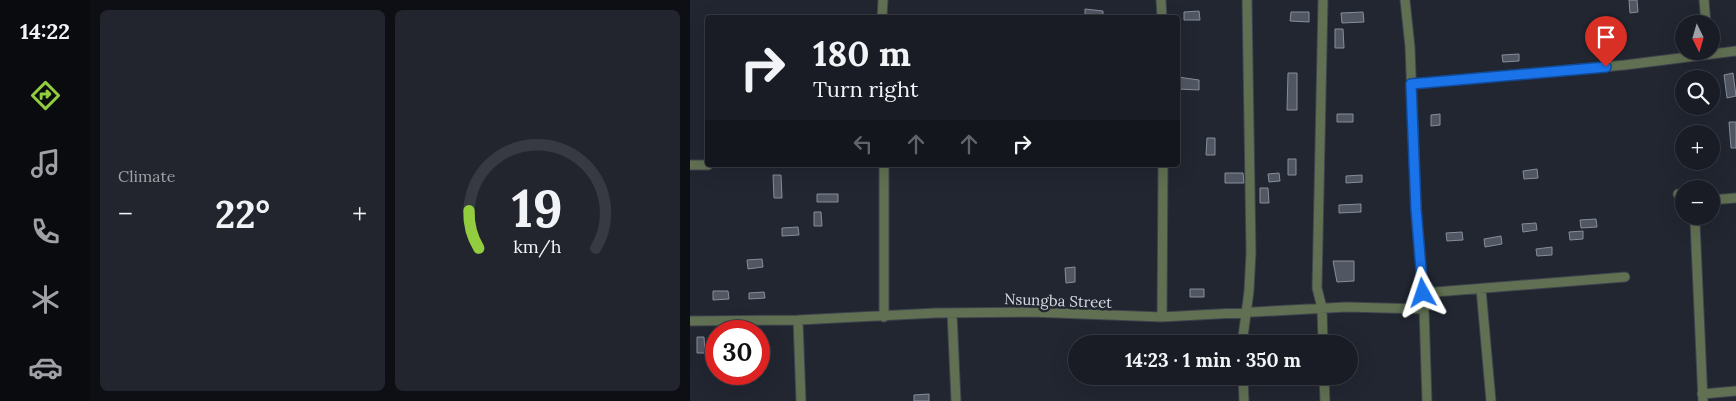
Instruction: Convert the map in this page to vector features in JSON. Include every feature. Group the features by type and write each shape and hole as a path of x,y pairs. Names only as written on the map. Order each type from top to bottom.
{"street":[{"path":"882,15 883,0"},
{"path":"1160,0 1162,15"},
{"path":"1243,335 1250,252 1247,0"},
{"path":"1323,0 1317,288 1322,308 1323,335"},
{"path":"1405,0 1411,84 1416,209 1424,309 1427,401"},
{"path":"1704,0 1705,15"},
{"path":"1720,52 1736,51"},
{"path":"1411,84 1625,65 1675,58"},
{"path":"690,165 705,165"},
{"path":"884,167 884,317"},
{"path":"1162,317 1163,167"},
{"path":"1720,199 1736,198"},
{"path":"1695,225 1702,397 1736,391"},
{"path":"1423,293 1625,277"},
{"path":"1481,289 1491,401"},
{"name":"Nsungba Street","path":"690,321 798,320 952,313 1039,312 1162,317 1322,308 1424,309"},
{"path":"952,313 956,401"},
{"path":"798,320 801,401"},
{"path":"1243,385 1244,401"},
{"path":"1324,385 1324,401"}],"building":[{"path":"1629,0 1637,0 1638,12 1630,13"},
{"path":"1085,9 1103,11 1103,15 1085,15"},
{"path":"1199,11 1200,20 1184,20 1184,12"},
{"path":"1291,12 1309,12 1309,22 1290,21"},
{"path":"1363,12 1364,22 1342,23 1341,13"},
{"path":"1335,29 1343,29 1344,48 1335,48"},
{"path":"1597,29 1606,29 1608,44 1598,45"},
{"path":"1519,54 1519,61 1503,62 1502,55"},
{"path":"1288,73 1297,73 1297,110 1287,110"},
{"path":"1733,73 1736,96 1727,98 1724,75"},
{"path":"1180,77 1199,80 1199,90 1180,89"},
{"path":"1337,114 1353,114 1353,122 1337,122"},
{"path":"1440,114 1440,125 1431,126 1431,115"},
{"path":"1729,122 1736,122 1736,148 1731,148"},
{"path":"1207,138 1215,138 1215,155 1206,155"},
{"path":"1288,159 1296,159 1296,175 1288,175"},
{"path":"1537,169 1538,178 1524,179 1523,171"},
{"path":"1225,173 1243,173 1244,183 1225,183"},
{"path":"1279,173 1280,181 1269,182 1268,174"},
{"path":"773,175 781,175 782,198 774,198"},
{"path":"1362,175 1362,182 1346,183 1346,176"},
{"path":"1260,188 1268,188 1269,203 1260,203"},
{"path":"817,194 838,194 838,202 817,202"},
{"path":"1361,204 1361,212 1339,213 1339,205"},
{"path":"814,212 821,212 822,226 814,226"},
{"path":"1596,219 1597,227 1581,228 1580,220"},
{"path":"1536,223 1537,230 1523,232 1522,224"},
{"path":"798,227 799,235 782,236 782,228"},
{"path":"1583,231 1583,239 1570,240 1569,232"},
{"path":"1462,232 1463,240 1447,241 1446,233"},
{"path":"1501,236 1502,244 1485,247 1484,239"},
{"path":"1552,247 1552,255 1537,256 1536,249"},
{"path":"762,259 763,267 748,269 747,260"},
{"path":"1333,261 1354,261 1354,281 1337,282"},
{"path":"1075,267 1075,282 1066,283 1065,268"},
{"path":"1190,289 1204,289 1204,297 1190,297"},
{"path":"713,291 728,291 729,299 713,300"},
{"path":"764,292 765,298 749,299 749,293"},
{"path":"697,337 704,337 705,353 697,353"},
{"path":"929,394 929,401 914,401 914,395"}],"route":[{"path":"1423,293 1416,209 1410,101 1411,84 1606,67"}]}
